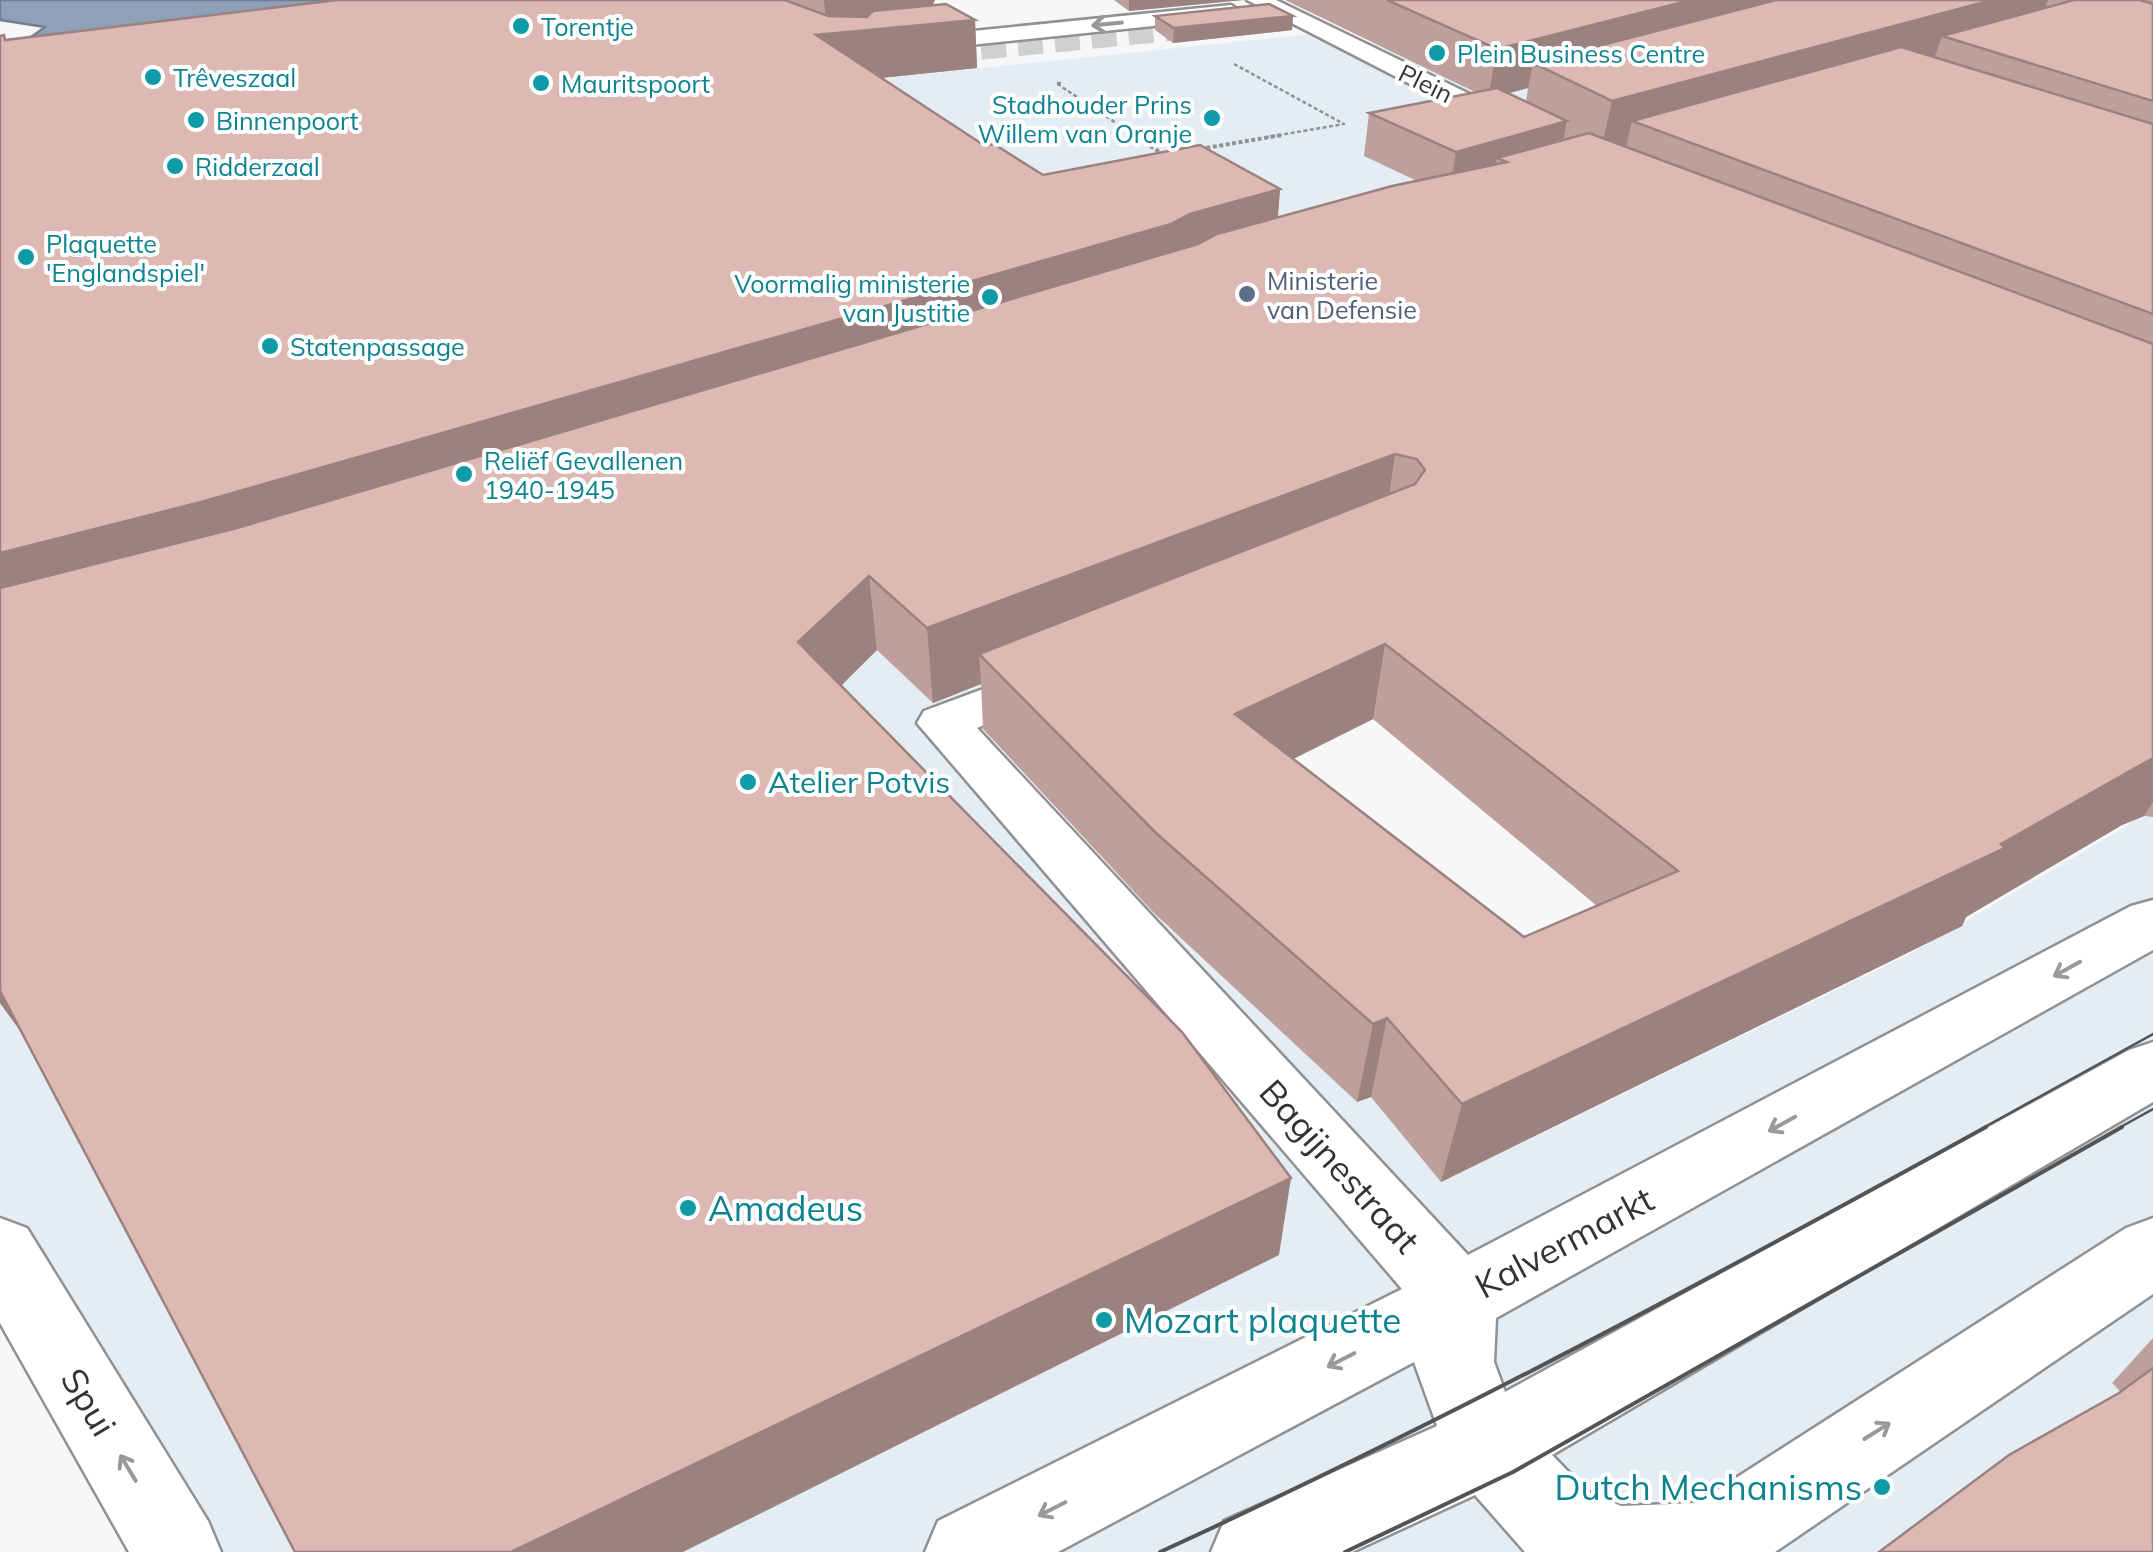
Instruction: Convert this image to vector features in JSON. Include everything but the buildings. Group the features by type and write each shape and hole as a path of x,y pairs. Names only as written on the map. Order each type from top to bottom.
{"street":[{"path":"1195,26 1243,20 1266,4"},
{"path":"944,51 880,53 1266,4"},
{"name":"Plein","path":"1266,4 1548,144"},
{"path":"1485,112 1518,103"},
{"name":"Bagijnestraat","path":"1110,655 944,724 1459,1299"},
{"name":"Kalvermarkt","path":"968,1552 1459,1299 2153,922"},
{"path":"1256,1552 1488,1446 2153,1069"},
{"name":"Spui","path":"0,1252 177,1552"},
{"path":"1459,1299 1454,1362 1488,1446 1556,1522 1620,1550 1706,1549 1866,1438 1972,1374 2153,1252"}],"path":[{"path":"1200,149 1344,124 1231,62 1354,47"},
{"path":"1076,81 1056,83 1164,155"}],"shaded area":[{"path":"1729,0 1461,554 987,744 1051,813 1357,1102 1371,1097 1441,1182 1908,955 2132,823 2121,815 2153,817 2153,1552 180,1552 0,1228 0,641 855,81 1323,33 1351,47 1474,26"}],"water":[{"path":"0,0 466,0 31,37 45,27 0,20"}],"tunnel":[{"path":"944,51 1195,26"}],"tram line":[{"path":"1981,1129 2153,1034"},
{"path":"2117,1129 2153,1109"},
{"path":"1160,1552 1577,1347 1986,1127"},
{"path":"1345,1552 1513,1472 2122,1127"}],"place":[{"name":"Torentje","path":"521,26"},
{"name":"Plein Business Centre","path":"1437,53"},
{"name":"Trêveszaal","path":"153,77"},
{"name":"Mauritspoort","path":"541,83"},
{"name":"Stadhouder Prins Willem van Oranje","path":"1212,118"},
{"name":"Binnenpoort","path":"196,120"},
{"name":"Ridderzaal","path":"175,166"},
{"name":"Plaquette 'Englandspiel'","path":"26,257"},
{"name":"Ministerie van Defensie","path":"1247,294"},
{"name":"Voormalig ministerie van Justitie","path":"990,297"},
{"name":"Statenpassage","path":"270,346"},
{"name":"Reliëf Gevallenen 1940-1945","path":"464,474"},
{"name":"Atelier Potvis","path":"748,782"},
{"name":"Amadeus","path":"688,1208"},
{"name":"Mozart plaquette","path":"1104,1320"},
{"name":"Dutch Mechanisms","path":"1882,1487"}]}
